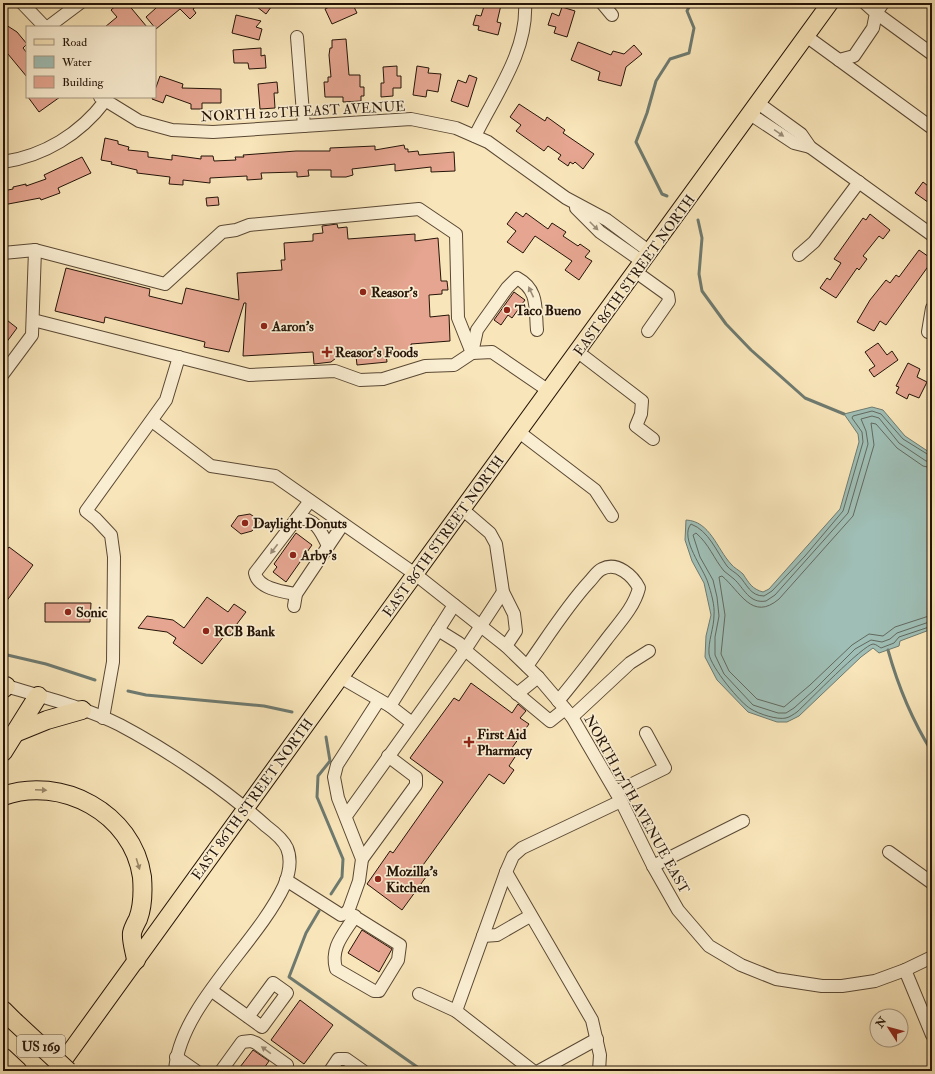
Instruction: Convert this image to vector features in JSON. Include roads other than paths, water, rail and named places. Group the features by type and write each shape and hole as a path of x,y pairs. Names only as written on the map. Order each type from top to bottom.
{"highway":[{"path":"3,752 38,696"},
{"path":"15,733 47,720 82,710"},
{"path":"3,796 28,790 60,792 99,809 113,821 124,834 131,846 141,876 142,900 132,934 136,960"},
{"name":"US 169","path":"9,1015 68,1071"},
{"name":"US 169","path":"3,1058 18,1071"}],"main road":[{"name":"EAST 86TH STREET NORTH","path":"56,1071 414,574 578,352 830,3"}],"street":[{"path":"22,3 45,26"},
{"path":"47,26 80,3"},
{"path":"475,136 521,41 524,27 525,3"},
{"path":"602,3 612,15"},
{"path":"865,3 879,8 932,54"},
{"path":"839,60 854,56 873,28 879,8"},
{"path":"806,36 932,128"},
{"path":"297,37 304,126"},
{"path":"3,162 13,161 60,142 82,127 103,99"},
{"name":"NORTH 120TH EAST AVENUE","path":"103,99 139,121 172,130 213,132 411,119 456,128 475,136 488,142 515,160 566,198 600,232 643,262 668,294 669,301 648,331"},
{"path":"754,108 794,143 810,147 932,235"},
{"path":"799,255 814,242 859,182"},
{"path":"3,253 35,250 165,284 222,232 236,230 249,224 419,209 456,234 458,318 472,353"},
{"path":"3,374 32,334 35,250"},
{"path":"472,353 477,330 507,288 516,278 530,287 534,295 537,330"},
{"path":"928,332 932,308"},
{"path":"32,320 249,375 335,371 360,380 383,379 425,366 454,365 472,353 492,352 549,391"},
{"path":"578,352 642,401 642,414 636,426 653,439"},
{"path":"103,718 113,662 114,557 111,535 86,511 166,400 179,357"},
{"name":"NORTH 117TH AVENUE EAST","path":"152,421 211,466 275,476 414,574 506,646 538,677 565,709 619,797 653,866 678,910 710,946 741,965 776,980 822,986 842,986 870,982 905,970 932,957"},
{"path":"519,432 595,490 612,516"},
{"path":"310,501 255,573 261,582 295,600 343,524"},
{"path":"462,509 490,533 496,544 503,592 514,614 516,631 506,646"},
{"path":"297,518 305,518 313,522 321,531 328,546"},
{"path":"527,666 579,593 601,569 609,567 621,569 636,582 639,588 637,596 627,613 576,681 565,709"},
{"path":"346,816 465,650 503,592"},
{"path":"362,859 338,798 334,777 337,765 438,630 454,605"},
{"path":"438,630 459,643 465,650 550,721 649,651"},
{"path":"340,677 384,703 412,723"},
{"path":"517,694 538,677"},
{"path":"4,687 82,710 120,725 177,760 246,808 281,838 287,847 290,857 286,880 266,915 188,1026 176,1057 175,1071"},
{"path":"456,1012 513,856 522,848 619,797 665,768 646,732"},
{"path":"286,880 341,915 351,914 400,945 398,960 379,991 374,991 336,969 334,961 335,949 351,914 362,859 416,785 416,777 388,756"},
{"path":"653,866 743,821"},
{"path":"889,852 932,883"},
{"path":"506,872 530,916 592,1020 600,1055 599,1071"},
{"path":"483,936 497,935 530,916"},
{"path":"905,970 932,1035"},
{"path":"212,991 248,1017"},
{"path":"419,994 456,1012 533,1071"},
{"path":"539,1071 597,1039"},
{"path":"221,1071 242,1042 251,1041 256,1043 284,1068"},
{"path":"176,1057 196,1071"},
{"path":"330,1071 338,1059 346,1059 364,1071"}],"water":[{"path":"872,407 883,410 905,436 932,454 932,629 900,641 899,646 879,653 873,648 861,657 799,716 787,722 777,722 748,712 717,680 705,657 706,636 711,615 704,583 692,561 685,540 686,520 701,525 707,530 726,558 743,574 753,587 763,592 769,589 840,509 859,442 858,434 844,414"}],"waterway":[{"path":"667,196 662,194 636,142 647,113 656,81 670,59 689,53 694,28 687,11 691,3"},
{"path":"698,220 702,238 699,274 702,291 726,324 751,350 805,398 844,414"},
{"path":"888,650 896,677 906,702 918,728 932,752"},
{"path":"3,654 46,664 95,680"},
{"path":"128,691 146,695 264,706 292,712"},
{"path":"326,737 330,761 318,776 317,797 343,859 342,877 331,894"},
{"path":"319,911 306,933 289,977 423,1071"}],"place":[{"name":"Reasor's","path":"363,292"},
{"name":"Taco Bueno","path":"507,310"},
{"name":"Aaron's","path":"264,326"},
{"name":"Reasor's Foods","path":"327,352"},
{"name":"Daylight Donuts","path":"245,523"},
{"name":"Arby's","path":"293,555"},
{"name":"Sonic","path":"68,612"},
{"name":"RCB Bank","path":"206,631"},
{"name":"First Aid Pharmacy","path":"469,742"},
{"name":"Mozilla's Kitchen","path":"378,879"}]}
